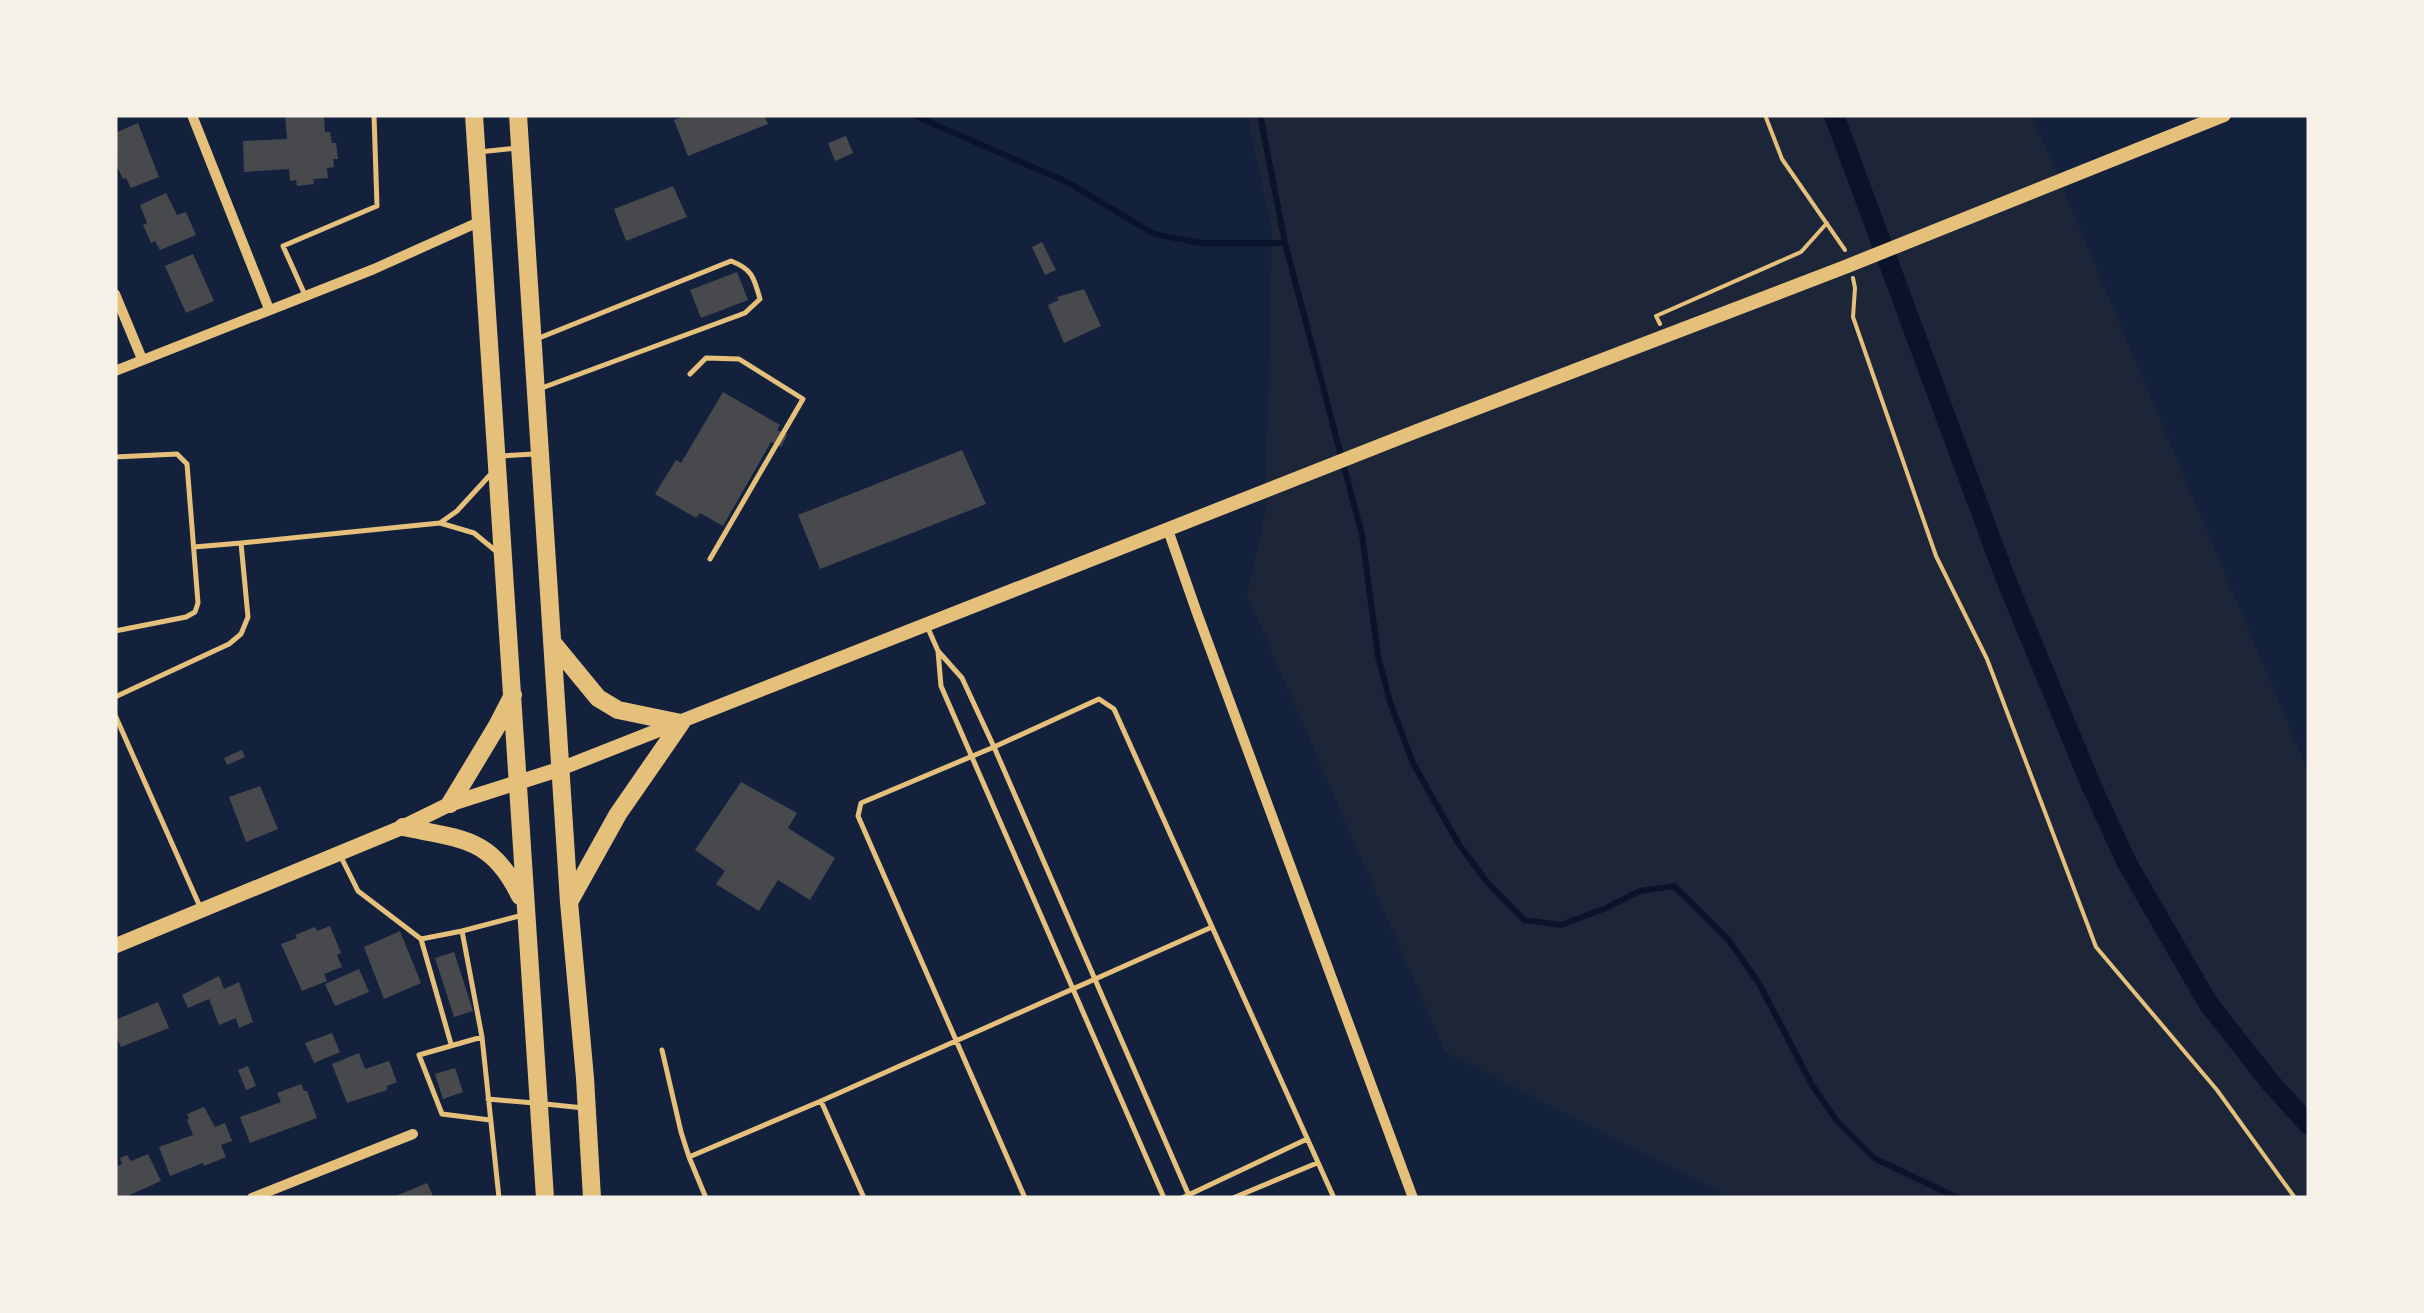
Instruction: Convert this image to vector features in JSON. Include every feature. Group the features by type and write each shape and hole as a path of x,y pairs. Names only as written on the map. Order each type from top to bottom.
{"main road":[{"path":"474,115 545,1198"},
{"path":"518,115 592,1198"},
{"path":"552,642 598,698 618,710 681,723 618,814 569,902"},
{"path":"450,804 513,694"},
{"path":"115,946 450,804 560,769"},
{"path":"403,827 468,840 489,852 508,871 525,910"}],"street":[{"path":"192,115 269,309"},
{"path":"560,769 2224,115"},
{"path":"115,371 374,270 481,221"},
{"path":"115,294 142,359"},
{"path":"1168,530 1413,1198"},
{"path":"252,1198 414,1134"}],"lane":[{"path":"305,296 283,246 377,206 374,115"},
{"path":"476,153 520,148"},
{"path":"533,341 731,261 748,268 760,298 745,313 536,390"},
{"path":"690,374 706,358 739,359 803,399 710,560"},
{"path":"115,457 177,454 187,464 198,603 186,617 115,631"},
{"path":"440,523 474,494 497,460 540,454"},
{"path":"194,547 440,523 474,533 504,558"},
{"path":"115,698 229,644 241,634 248,617 241,543"},
{"path":"926,624 938,651 962,678 994,747 1187,1197 1307,1139"},
{"path":"938,651 941,686 1164,1198"},
{"path":"1025,1198 858,816 861,803 1099,699 1114,709 1334,1198"},
{"path":"115,716 202,910"},
{"path":"340,853 358,891 421,939 451,1044"},
{"path":"421,939 462,932 525,910"},
{"path":"689,1158 1212,927"},
{"path":"462,932 482,1037 499,1198"},
{"path":"482,1037 420,1055 442,1114 490,1120"},
{"path":"662,1050 680,1132 706,1198"},
{"path":"488,1099 587,1108"},
{"path":"821,1101 864,1198"},
{"path":"1232,1198 1318,1163"}],"path":[{"path":"1765,115 1782,159 1837,238"},
{"path":"1664,337 1656,316 1801,252 1827,223"},
{"path":"1853,317 1936,556 1987,659 2096,946 2216,1090 2295,1198"}],"shaded area":[{"path":"1247,115 2032,115 2309,773 2309,1198 1731,1198 1445,1052 1247,595 1265,514 1272,230"}],"building":[{"path":"285,115 324,115 325,132 330,132 332,143 336,143 338,159 333,159 334,167 327,168 328,178 297,186 296,180 290,181 289,169 244,172 243,141 287,139"},
{"path":"686,115 764,115 768,124 688,156 674,120"},
{"path":"138,123 159,177 131,188 115,162 115,133"},
{"path":"846,136 853,153 835,161 828,143"},
{"path":"673,186 687,217 626,241 614,209"},
{"path":"166,193 177,215 186,212 196,235 160,250 155,241 151,243 143,225 147,223 140,205"},
{"path":"1042,242 1056,270 1045,275 1032,247"},
{"path":"193,254 214,301 186,313 165,266"},
{"path":"737,272 748,300 701,318 690,290"},
{"path":"1084,289 1101,326 1064,343 1048,305 1059,300 1057,297"},
{"path":"723,392 780,425 777,430 787,435 781,447 771,442 723,526 700,513 696,518 655,494 676,460 681,463"},
{"path":"962,450 986,504 820,569 798,515"},
{"path":"242,750 245,757 227,765 224,758"},
{"path":"741,782 797,813 788,828 835,858 810,900 778,880 759,911 716,884 725,871 695,850"},
{"path":"260,786 278,829 246,842 229,797"},
{"path":"330,926 342,967 324,974 327,981 302,991 281,944 315,927 317,931"},
{"path":"400,931 421,983 384,999 364,947"},
{"path":"454,952 473,1011 454,1017 435,958"},
{"path":"359,969 369,992 335,1006 325,984"},
{"path":"219,976 224,989 239,982 253,1022 239,1028 236,1018 219,1025 209,999 188,1008 182,995"},
{"path":"158,1002 169,1028 121,1047 115,1034 115,1020"},
{"path":"332,1033 340,1052 314,1063 305,1043"},
{"path":"359,1053 365,1069 389,1061 397,1082 387,1086 387,1090 347,1103 332,1064"},
{"path":"248,1066 256,1086 246,1090 238,1070"},
{"path":"455,1068 463,1092 443,1099 435,1074"},
{"path":"301,1084 317,1118 250,1143 240,1117 281,1102 277,1093"},
{"path":"204,1107 215,1127 225,1123 232,1141 221,1145 226,1157 170,1176 159,1147 193,1135 187,1114"},
{"path":"148,1154 161,1181 115,1198 115,1167 122,1164 120,1158 127,1155 131,1161"},
{"path":"427,1183 434,1198 391,1198"}],"waterway":[{"path":"913,115 1067,182 1154,234 1202,243 1285,243"},
{"path":"1260,115 1285,243 1362,535 1378,656 1390,702 1413,763 1458,843 1487,882 1524,920 1561,925 1640,891 1674,886 1728,939 1760,985 1812,1085 1837,1121 1874,1158 1958,1198"},
{"path":"1834,115 2005,577 2127,863 2208,1003 2309,1125"}]}
